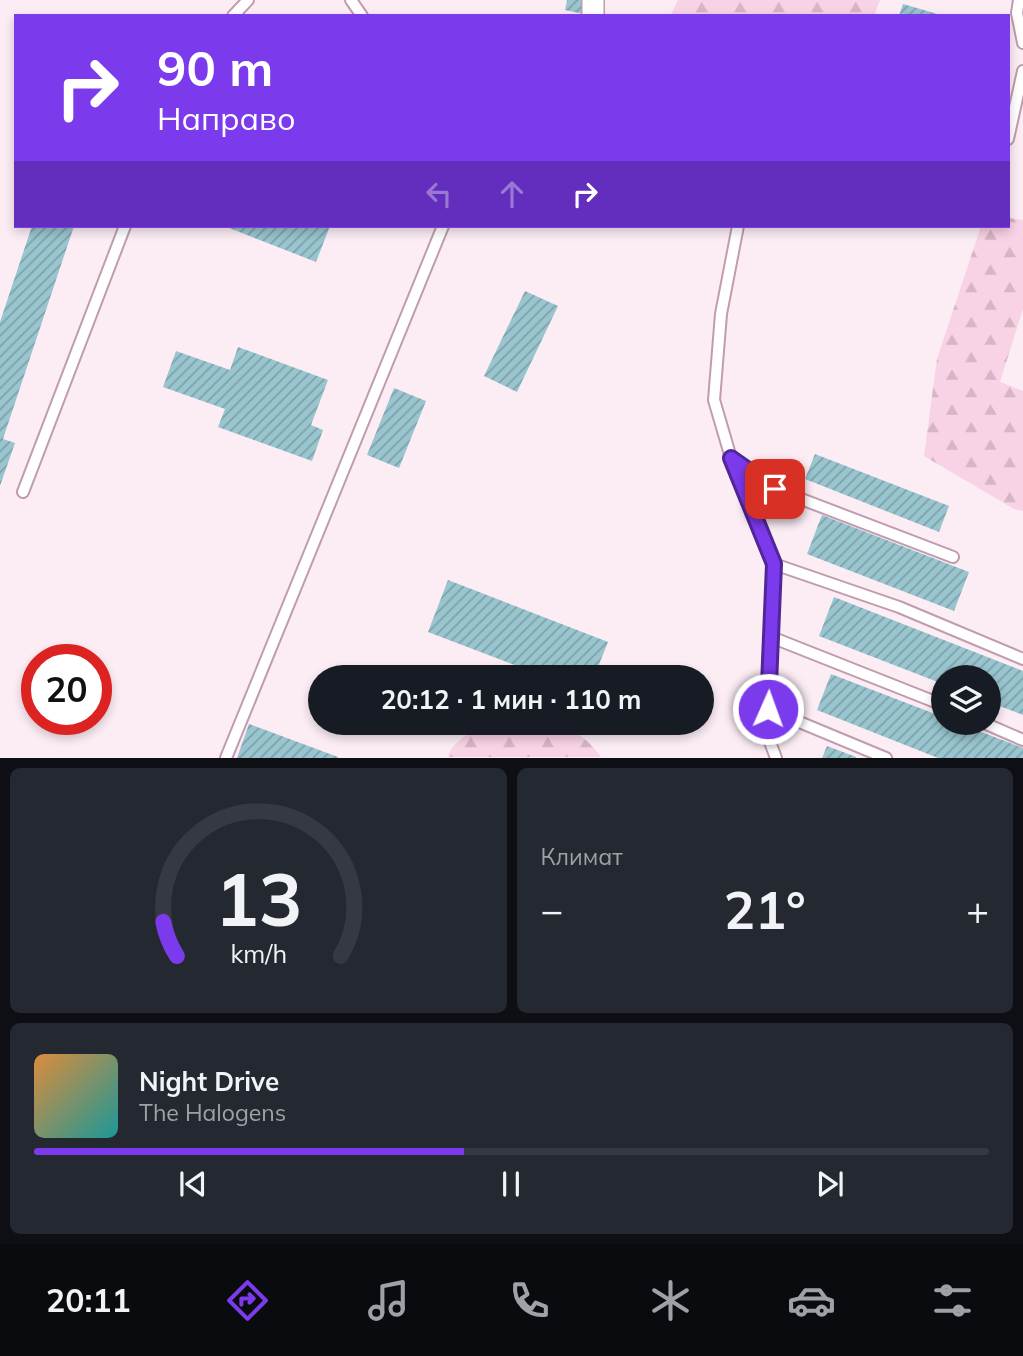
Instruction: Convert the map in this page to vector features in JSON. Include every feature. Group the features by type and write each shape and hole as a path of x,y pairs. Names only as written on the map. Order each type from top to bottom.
{"lane":[{"path":"235,14 248,0"},
{"path":"1019,0 1017,13 1023,43"},
{"path":"1010,130 1023,71"},
{"path":"23,492 124,228"},
{"path":"226,758 442,228"},
{"path":"738,228 721,314 714,400 731,458 774,564 767,734 776,758"},
{"path":"731,458 775,489 953,556"},
{"path":"774,564 899,607 1023,659"},
{"path":"771,637 931,700"},
{"path":"768,709 886,758"},
{"path":"1001,730 1023,740"}],"green space":[{"path":"678,0 880,0 875,14 671,14"},
{"path":"1010,218 1023,220 1023,309 1000,382 1023,391 1023,511 1014,509 924,456 937,359 980,228 1010,228"},
{"path":"467,735 579,735 601,757 448,757 459,741"}],"building":[{"path":"567,0 603,0 593,14 565,10"},
{"path":"903,4 938,14 900,14"},
{"path":"31,228 73,228 3,439 15,443 0,486 0,322"},
{"path":"229,228 329,228 316,262"},
{"path":"525,291 558,306 517,392 484,376"},
{"path":"238,347 328,380 311,425 323,430 312,461 218,427 225,409 163,387 176,351 230,370"},
{"path":"394,388 426,401 399,468 367,455"},
{"path":"815,454 949,506 939,532 805,479"},
{"path":"822,515 969,572 954,611 807,554"},
{"path":"448,580 608,642 599,665 515,665 428,632"},
{"path":"834,597 1023,671 1023,715 1001,707 1001,665 931,665 931,679 819,636"},
{"path":"831,674 931,712 931,735 989,735 1023,748 1023,758 938,758 817,710"},
{"path":"249,724 338,757 338,758 237,758"},
{"path":"827,746 856,757 856,758 822,758"}],"route":[{"path":"768,709 774,564 731,458 775,489"}]}
